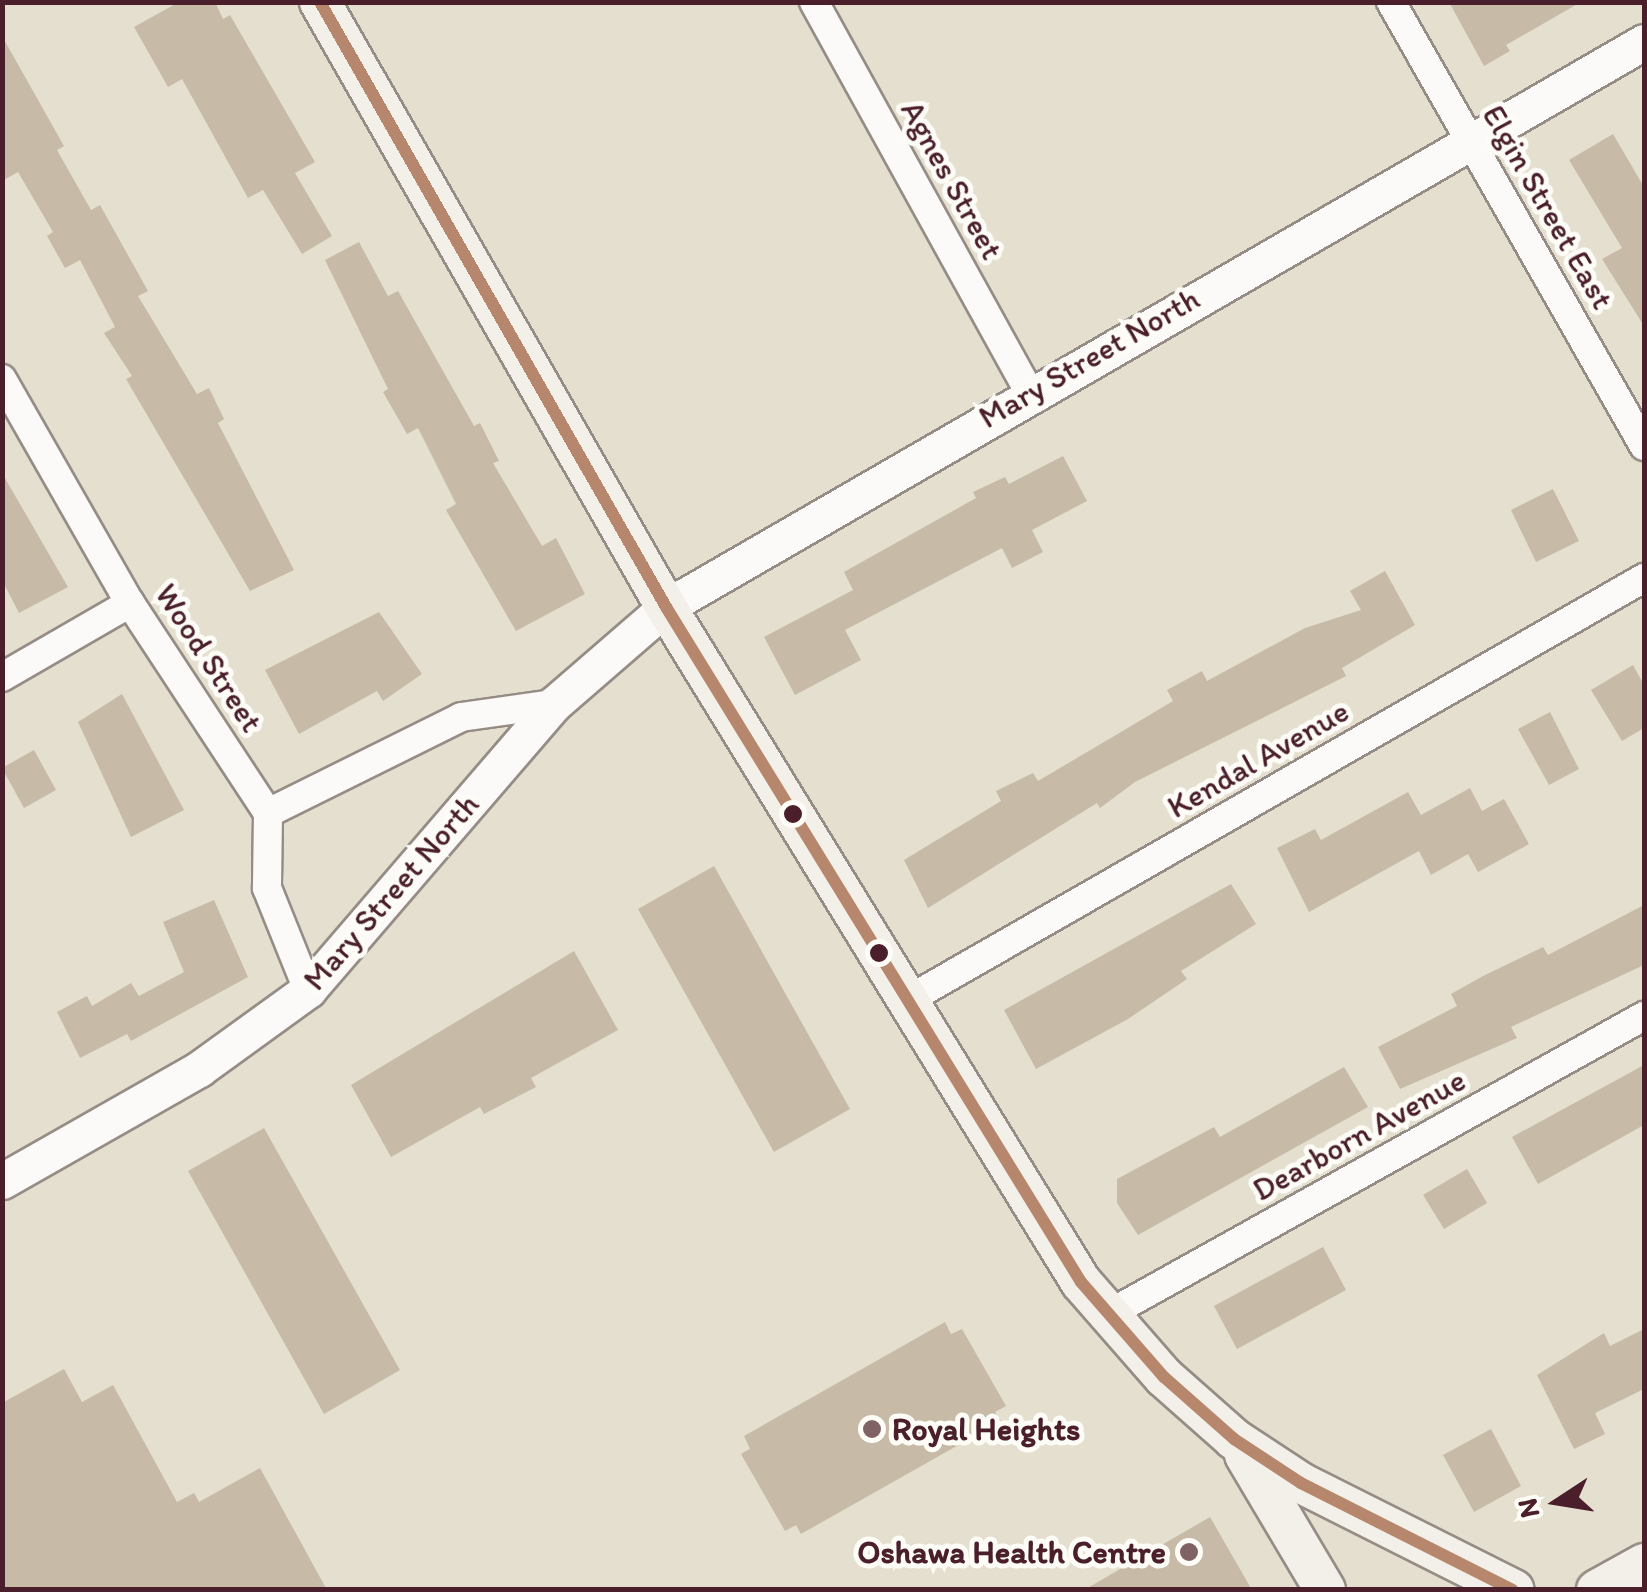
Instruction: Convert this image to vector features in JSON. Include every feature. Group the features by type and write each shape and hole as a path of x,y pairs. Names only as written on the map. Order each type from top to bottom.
{"main road":[{"path":"320,2 666,607 906,1000 1107,1315 1234,1440 1301,1483 1514,1590"},
{"path":"1234,1440 1325,1590"},
{"path":"1597,1590 1644,1564"}],"street":[{"name":"Agnes Street","path":"814,2 1029,391"},
{"name":"Elgin Street East","path":"1391,2 1644,446"},
{"name":"Mary Street North","path":"2,1181 199,1069 308,990 554,704 666,607 1029,391 1644,42"},
{"name":"Wood Street","path":"2,379 130,602 268,813"},
{"name":"Kendal Avenue","path":"906,1000 1644,578"},
{"path":"2,677 130,602"},
{"path":"308,990 267,888 268,813 462,718 554,704"},
{"name":"Dearborn Avenue","path":"1107,1315 1644,1016"}],"building":[{"path":"179,2 215,2 223,19 230,15 315,162 295,173 332,236 302,254 263,190 248,198 182,79 168,87 134,27"},
{"path":"1449,2 1581,2 1506,45 1510,51 1484,66"},
{"path":"2,36 64,146 57,150 91,210 100,205 148,291 138,296 197,394 209,388 224,419 218,423 294,570 250,591 126,379 132,376 104,333 115,327 80,260 65,268 47,236 53,232 18,172 2,181"},
{"path":"1613,134 1644,187 1644,326 1602,259 1622,248 1569,160"},
{"path":"359,242 388,296 398,291 474,426 480,423 499,461 493,463 542,546 556,538 585,594 516,631 446,510 456,504 418,428 407,434 383,392 388,389 325,260"},
{"path":"1063,456 1087,501 1032,530 1043,552 1012,568 1002,548 845,630 861,660 795,695 764,637 853,590 844,572 976,498 973,492 1005,477 1009,484"},
{"path":"2,473 68,587 19,613 2,580"},
{"path":"1553,489 1579,541 1536,562 1511,510"},
{"path":"1385,571 1415,625 1342,668 1346,676 1135,782 1100,808 1097,803 928,908 904,860 1001,801 996,791 1033,773 1038,781 1173,701 1167,690 1202,671 1207,681 1305,628 1361,610 1350,591"},
{"path":"379,612 422,674 383,701 377,691 299,734 265,670"},
{"path":"1633,665 1644,685 1644,728 1622,741 1591,690"},
{"path":"122,694 184,810 131,837 78,722"},
{"path":"1550,712 1579,769 1549,785 1518,729"},
{"path":"34,750 56,790 24,808 2,768"},
{"path":"1470,788 1482,811 1504,799 1529,844 1478,872 1468,854 1431,875 1419,851 1309,912 1277,848 1315,829 1321,840 1408,792 1421,815"},
{"path":"714,866 850,1109 774,1152 638,909"},
{"path":"1231,884 1256,924 1181,971 1187,979 1128,1019 1036,1069 1004,1010"},
{"path":"214,900 248,977 131,1041 127,1034 80,1058 57,1012 87,996 92,1006 131,983 139,996 184,972 163,922"},
{"path":"1644,905 1644,965 1511,1027 1517,1038 1400,1089 1378,1047 1457,1006 1451,994 1483,976 1543,947 1548,955"},
{"path":"574,951 618,1030 531,1078 536,1087 484,1114 480,1107 391,1157 351,1085"},
{"path":"1644,1065 1644,1125 1538,1184 1512,1137"},
{"path":"1344,1067 1368,1107 1138,1235 1117,1203 1117,1179 1214,1127 1220,1137"},
{"path":"264,1128 400,1370 324,1414 188,1171"},
{"path":"1467,1169 1487,1203 1444,1229 1423,1195"},
{"path":"1323,1247 1346,1290 1237,1349 1214,1306"},
{"name":"Royal Heights","path":"945,1322 951,1334 962,1329 1006,1406 995,1412 1001,1421 801,1534 796,1525 785,1531 741,1454 750,1449 744,1436"},
{"path":"1644,1329 1644,1389 1595,1413 1605,1434 1574,1449 1537,1375 1604,1333 1610,1346"},
{"path":"64,1369 82,1402 113,1385 177,1502 194,1493 199,1502 260,1468 327,1590 2,1590 2,1403"},
{"path":"1491,1429 1521,1486 1474,1512 1443,1455"},
{"name":"Oshawa Health Centre","path":"1210,1517 1252,1590 1084,1590"}],"transit line":[{"path":"320,2 666,607 1081,1282 1164,1377 1234,1439 1301,1483 1513,1590"}],"place":[{"name":"Royal Heights","path":"872,1429"},
{"name":"Oshawa Health Centre","path":"1189,1552"}]}
